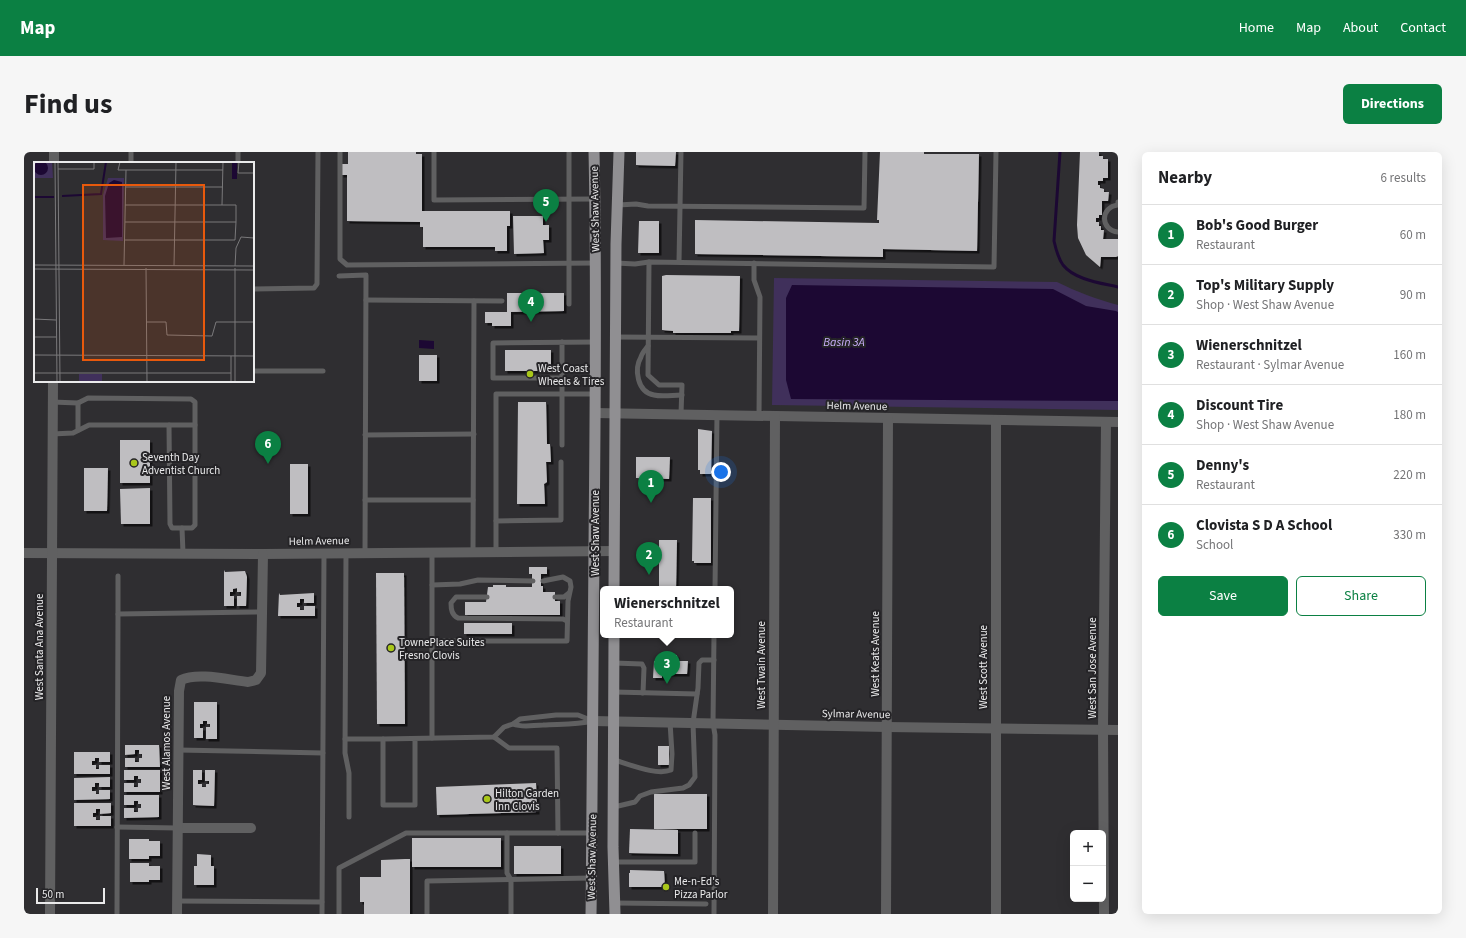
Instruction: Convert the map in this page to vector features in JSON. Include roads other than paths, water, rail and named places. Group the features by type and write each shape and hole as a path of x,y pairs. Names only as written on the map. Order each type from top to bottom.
{"main road":[{"name":"West Shaw Avenue","path":"591,914 596,342 594,152"},
{"name":"West Shaw Avenue","path":"614,586 616,263 619,152"},
{"name":"West Shaw Avenue","path":"614,638 615,908"}],"street":[{"name":"West Santa Ana Avenue","path":"50,914 53,382"},
{"name":"Helm Avenue","path":"595,413 1118,422"},
{"name":"West Twain Avenue","path":"773,914 775,416"},
{"name":"West Keats Avenue","path":"886,914 888,418"},
{"name":"West Scott Avenue","path":"996,420 996,914"},
{"name":"West San Jose Avenue","path":"1104,914 1103,729 1106,422"},
{"name":"Helm Avenue","path":"24,553 263,554 346,552 432,553 614,551"},
{"name":"West Alamos Avenue","path":"177,914 179,691 181,680 188,677 197,676 248,682 256,680 261,673 263,554"},
{"name":"Sylmar Avenue","path":"593,721 1118,730"},
{"path":"178,828 251,828"}],"lane":[{"path":"254,289 314,288 317,284 318,152"},
{"path":"340,152 340,259 347,265 596,263"},
{"path":"434,152 434,200 595,199"},
{"path":"569,152 570,304"},
{"path":"679,262 681,152"},
{"path":"618,205 864,208 865,152"},
{"path":"616,263 635,264 649,262 679,262 994,267 996,152"},
{"path":"1118,204 1107,210 1104,218 1107,227 1118,232"},
{"path":"649,262 648,375 659,385 682,385 681,414"},
{"path":"754,263 754,280 760,297 758,415"},
{"path":"339,276 366,275 365,552"},
{"path":"366,300 502,301"},
{"path":"473,552 474,301"},
{"path":"616,337 759,338"},
{"path":"562,342 562,445"},
{"path":"562,378 493,378 493,343 596,342"},
{"path":"648,345 638,363 639,384 643,389 653,395 682,395"},
{"path":"254,371 323,372"},
{"path":"496,552 496,394 595,394"},
{"path":"52,402 78,403 88,398 191,399 195,402 195,525 192,528 172,528 170,524 169,425"},
{"path":"78,403 78,430"},
{"path":"715,586 717,414"},
{"path":"52,434 73,433 89,425 195,425"},
{"path":"365,435 474,434"},
{"path":"496,521 561,520 561,462"},
{"path":"365,500 473,500"},
{"path":"182,528 182,553"},
{"path":"346,552 345,753 349,773 349,817"},
{"path":"322,914 324,553"},
{"path":"432,553 432,738"},
{"path":"117,914 118,576"},
{"path":"432,641 567,642 570,581 563,577 543,581"},
{"path":"432,585 460,584 478,580 532,581"},
{"path":"555,597 568,595 570,592"},
{"path":"487,596 456,598 451,603 452,612 458,618 567,621"},
{"path":"118,614 262,612"},
{"path":"714,638 714,914"},
{"path":"614,807 634,802 640,796 651,792 683,788 689,785 695,777 694,723 699,663 702,660 714,660"},
{"path":"614,663 642,664 644,668 643,693"},
{"path":"614,692 697,694"},
{"path":"494,737 504,727 520,719 578,714 593,721"},
{"path":"512,724 519,727 578,724 593,721"},
{"path":"614,760 652,771 669,771 672,767 670,722"},
{"path":"345,739 494,737 509,748 557,748 558,833"},
{"path":"383,739 384,806 415,806 415,739"},
{"path":"178,750 323,753"},
{"path":"117,827 178,828"},
{"path":"507,833 507,873 510,880 511,914"},
{"path":"339,914 339,868 406,834 592,833"},
{"path":"614,862 694,862 694,833"},
{"path":"427,914 427,881 592,878"},
{"path":"177,900 322,902"},
{"path":"615,908 706,904"}],"water":[{"name":"Basin 3A","path":"792,285 1053,289 1086,306 1116,311 1118,312 1118,401 791,399 786,380 786,298"},
{"path":"419,340 434,341 434,349 419,348"}],"waterway":[{"path":"1060,152 1054,241 1058,257 1063,265 1074,274 1089,280 1118,287"}],"place":[{"name":"Denny's","path":"546,222"},
{"name":"Discount Tire","path":"531,322"},
{"name":"West Coast Wheels & Tires","path":"530,374"},
{"name":"Seventh Day Adventist Church","path":"134,463"},
{"name":"Clovista S D A School","path":"268,464"},
{"name":"Bob's Good Burger","path":"651,503"},
{"name":"Top's Military Supply","path":"649,575"},
{"name":"TownePlace Suites Fresno Clovis","path":"391,648"},
{"name":"Wienerschnitzel","path":"667,684"},
{"name":"Hilton Garden Inn Clovis","path":"487,799"},
{"name":"Me-n-Ed's Pizza Parlor","path":"666,887"}]}
